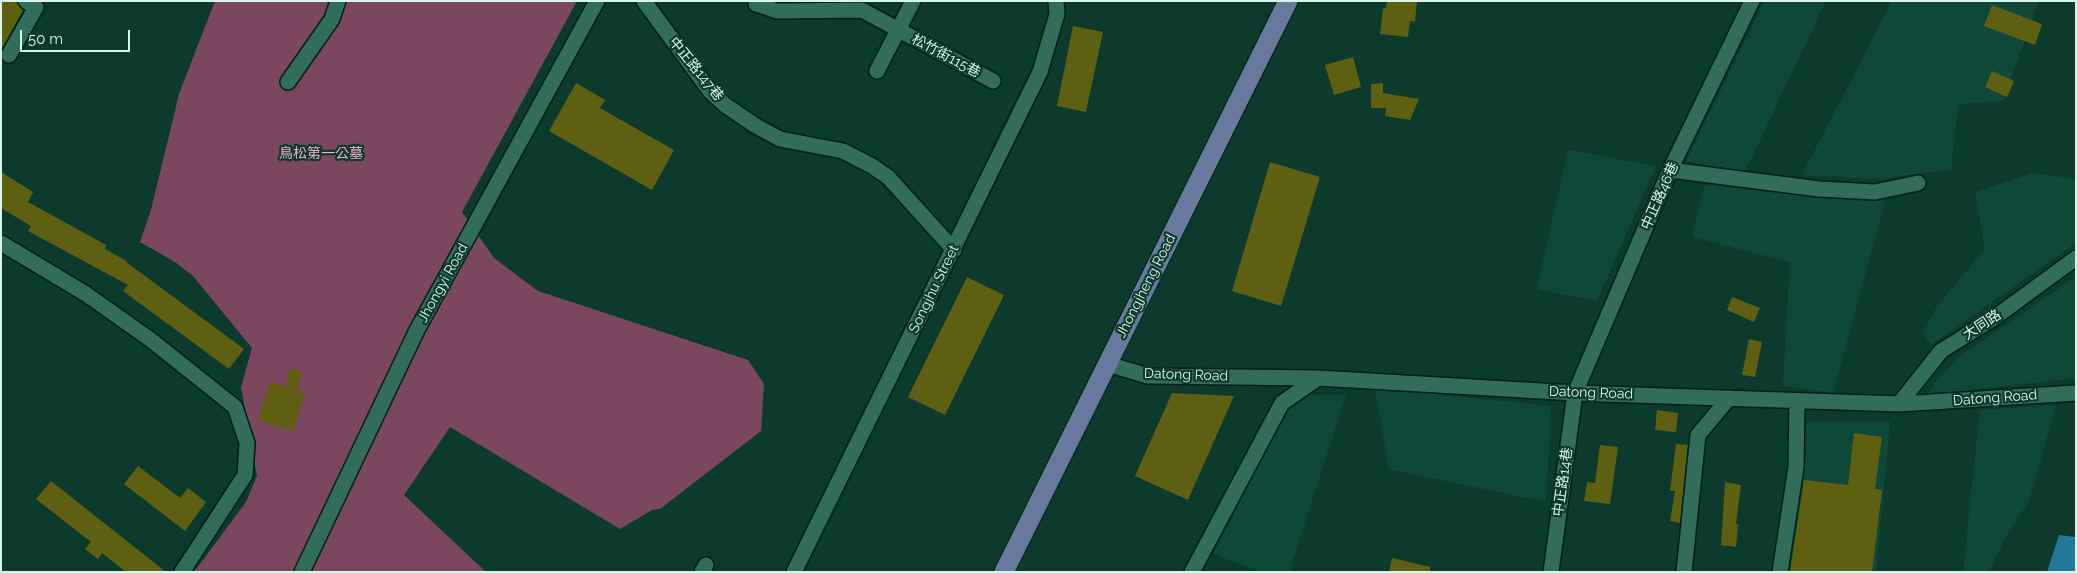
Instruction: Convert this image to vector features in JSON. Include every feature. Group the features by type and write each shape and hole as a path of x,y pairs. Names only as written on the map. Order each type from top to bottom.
{"main road":[{"name":"Jhongjheng Road","path":"1004,572 1288,1"}],"street":[{"path":"4,58 36,7 26,1"},
{"path":"288,82 332,19 338,1"},
{"name":"Jhongyi Road","path":"302,572 417,330 597,1"},
{"name":"中正路147巷","path":"644,1 710,91 725,105 756,126 780,139 844,151 872,166 888,177 954,250"},
{"name":"松竹街115巷","path":"877,71 913,1"},
{"name":"Songjhu Street","path":"794,572 1040,72 1057,14 1056,1"},
{"name":"中正路46巷","path":"1575,393 1670,170 1752,1"},
{"name":"松竹街115巷","path":"756,4 777,11 862,10 993,81"},
{"path":"1670,170 1819,189 1875,192 1918,184"},
{"path":"1,243 86,294 151,340 235,407 247,443 245,475 182,572"},
{"name":"大同路","path":"1899,404 1941,351 1994,318 2076,258"},
{"name":"Datong Road","path":"1107,364 1148,376 1318,378 1575,393 1797,401 1899,404 2076,393"},
{"path":"1192,572 1282,402 1318,378"},
{"name":"中正路14巷","path":"1550,572 1575,393"},
{"path":"1684,572 1698,435 1729,398"},
{"path":"1780,572 1796,467 1797,401"}],"shaded area":[{"path":"1765,1 1826,1 1745,172 1686,161"},
{"path":"1892,1 2039,1 2003,101 1958,104 1951,170 1875,179 1802,175"},
{"path":"1568,150 1656,166 1597,301 1537,289"},
{"path":"2033,173 2076,179 2076,243 1931,345 1923,333 1937,306 1985,249 1975,192"},
{"path":"1705,185 1885,201 1833,393 1783,386 1790,262 1692,237"},
{"path":"2076,277 2076,378 1927,395 1934,383 1961,355"},
{"path":"1375,388 1551,406 1546,502 1389,469"},
{"path":"1310,395 1346,395 1289,572 1263,572 1213,554 1287,411"},
{"path":"2056,405 2029,501 2008,532 1989,572 1963,572 1980,410"},
{"path":"1807,421 1890,422 1876,572 1789,572"}],"green space":[{"name":"鳥松第一公墓","path":"215,1 577,1 462,212 494,258 538,291 748,360 764,384 761,431 660,509 652,510 620,529 450,427 404,495 486,572 194,572 246,502 257,476 241,387 252,348 193,276 175,262 140,242 151,210 179,94"}],"water":[{"path":"2059,535 2076,537 2076,572 2047,572"}],"building":[{"path":"1,1 15,1 23,10 1,50"},
{"path":"1387,1 1417,1 1415,22 1410,21 1408,37 1380,34 1383,9 1386,8"},
{"path":"1992,5 2042,24 2035,45 1984,26"},
{"path":"1073,26 1103,32 1086,112 1057,106"},
{"path":"1353,57 1361,87 1334,95 1325,65"},
{"path":"1992,71 2014,81 2007,97 1985,87"},
{"path":"576,83 605,100 600,108 674,150 652,190 549,131"},
{"path":"1383,83 1383,93 1419,99 1410,120 1385,116 1386,108 1371,108 1371,84"},
{"path":"1270,162 1320,177 1281,306 1232,291"},
{"path":"1,172 33,192 28,202 106,245 105,249 127,261 244,349 229,369 123,291 128,285 28,231 31,226 1,208"},
{"path":"967,277 1004,295 945,415 908,397"},
{"path":"1732,297 1760,308 1754,322 1727,310"},
{"path":"1749,339 1762,342 1755,377 1742,375"},
{"path":"289,369 302,371 297,391 305,394 293,431 258,420 270,382 286,387"},
{"path":"1172,393 1234,396 1188,500 1135,476"},
{"path":"1657,410 1678,413 1676,432 1655,430"},
{"path":"1854,433 1882,437 1875,489 1882,490 1872,572 1790,572 1804,480 1848,485"},
{"path":"1676,444 1688,445 1680,523 1670,521 1675,491 1670,491"},
{"path":"1600,445 1618,447 1610,504 1584,501 1587,482 1595,483"},
{"path":"138,466 180,498 188,488 206,502 185,531 124,484"},
{"path":"51,481 166,572 126,572 102,553 98,559 85,549 91,542 36,499"},
{"path":"1725,482 1741,485 1736,524 1738,524 1736,547 1721,545"},
{"path":"1392,558 1430,567 1430,572 1389,572"}]}
